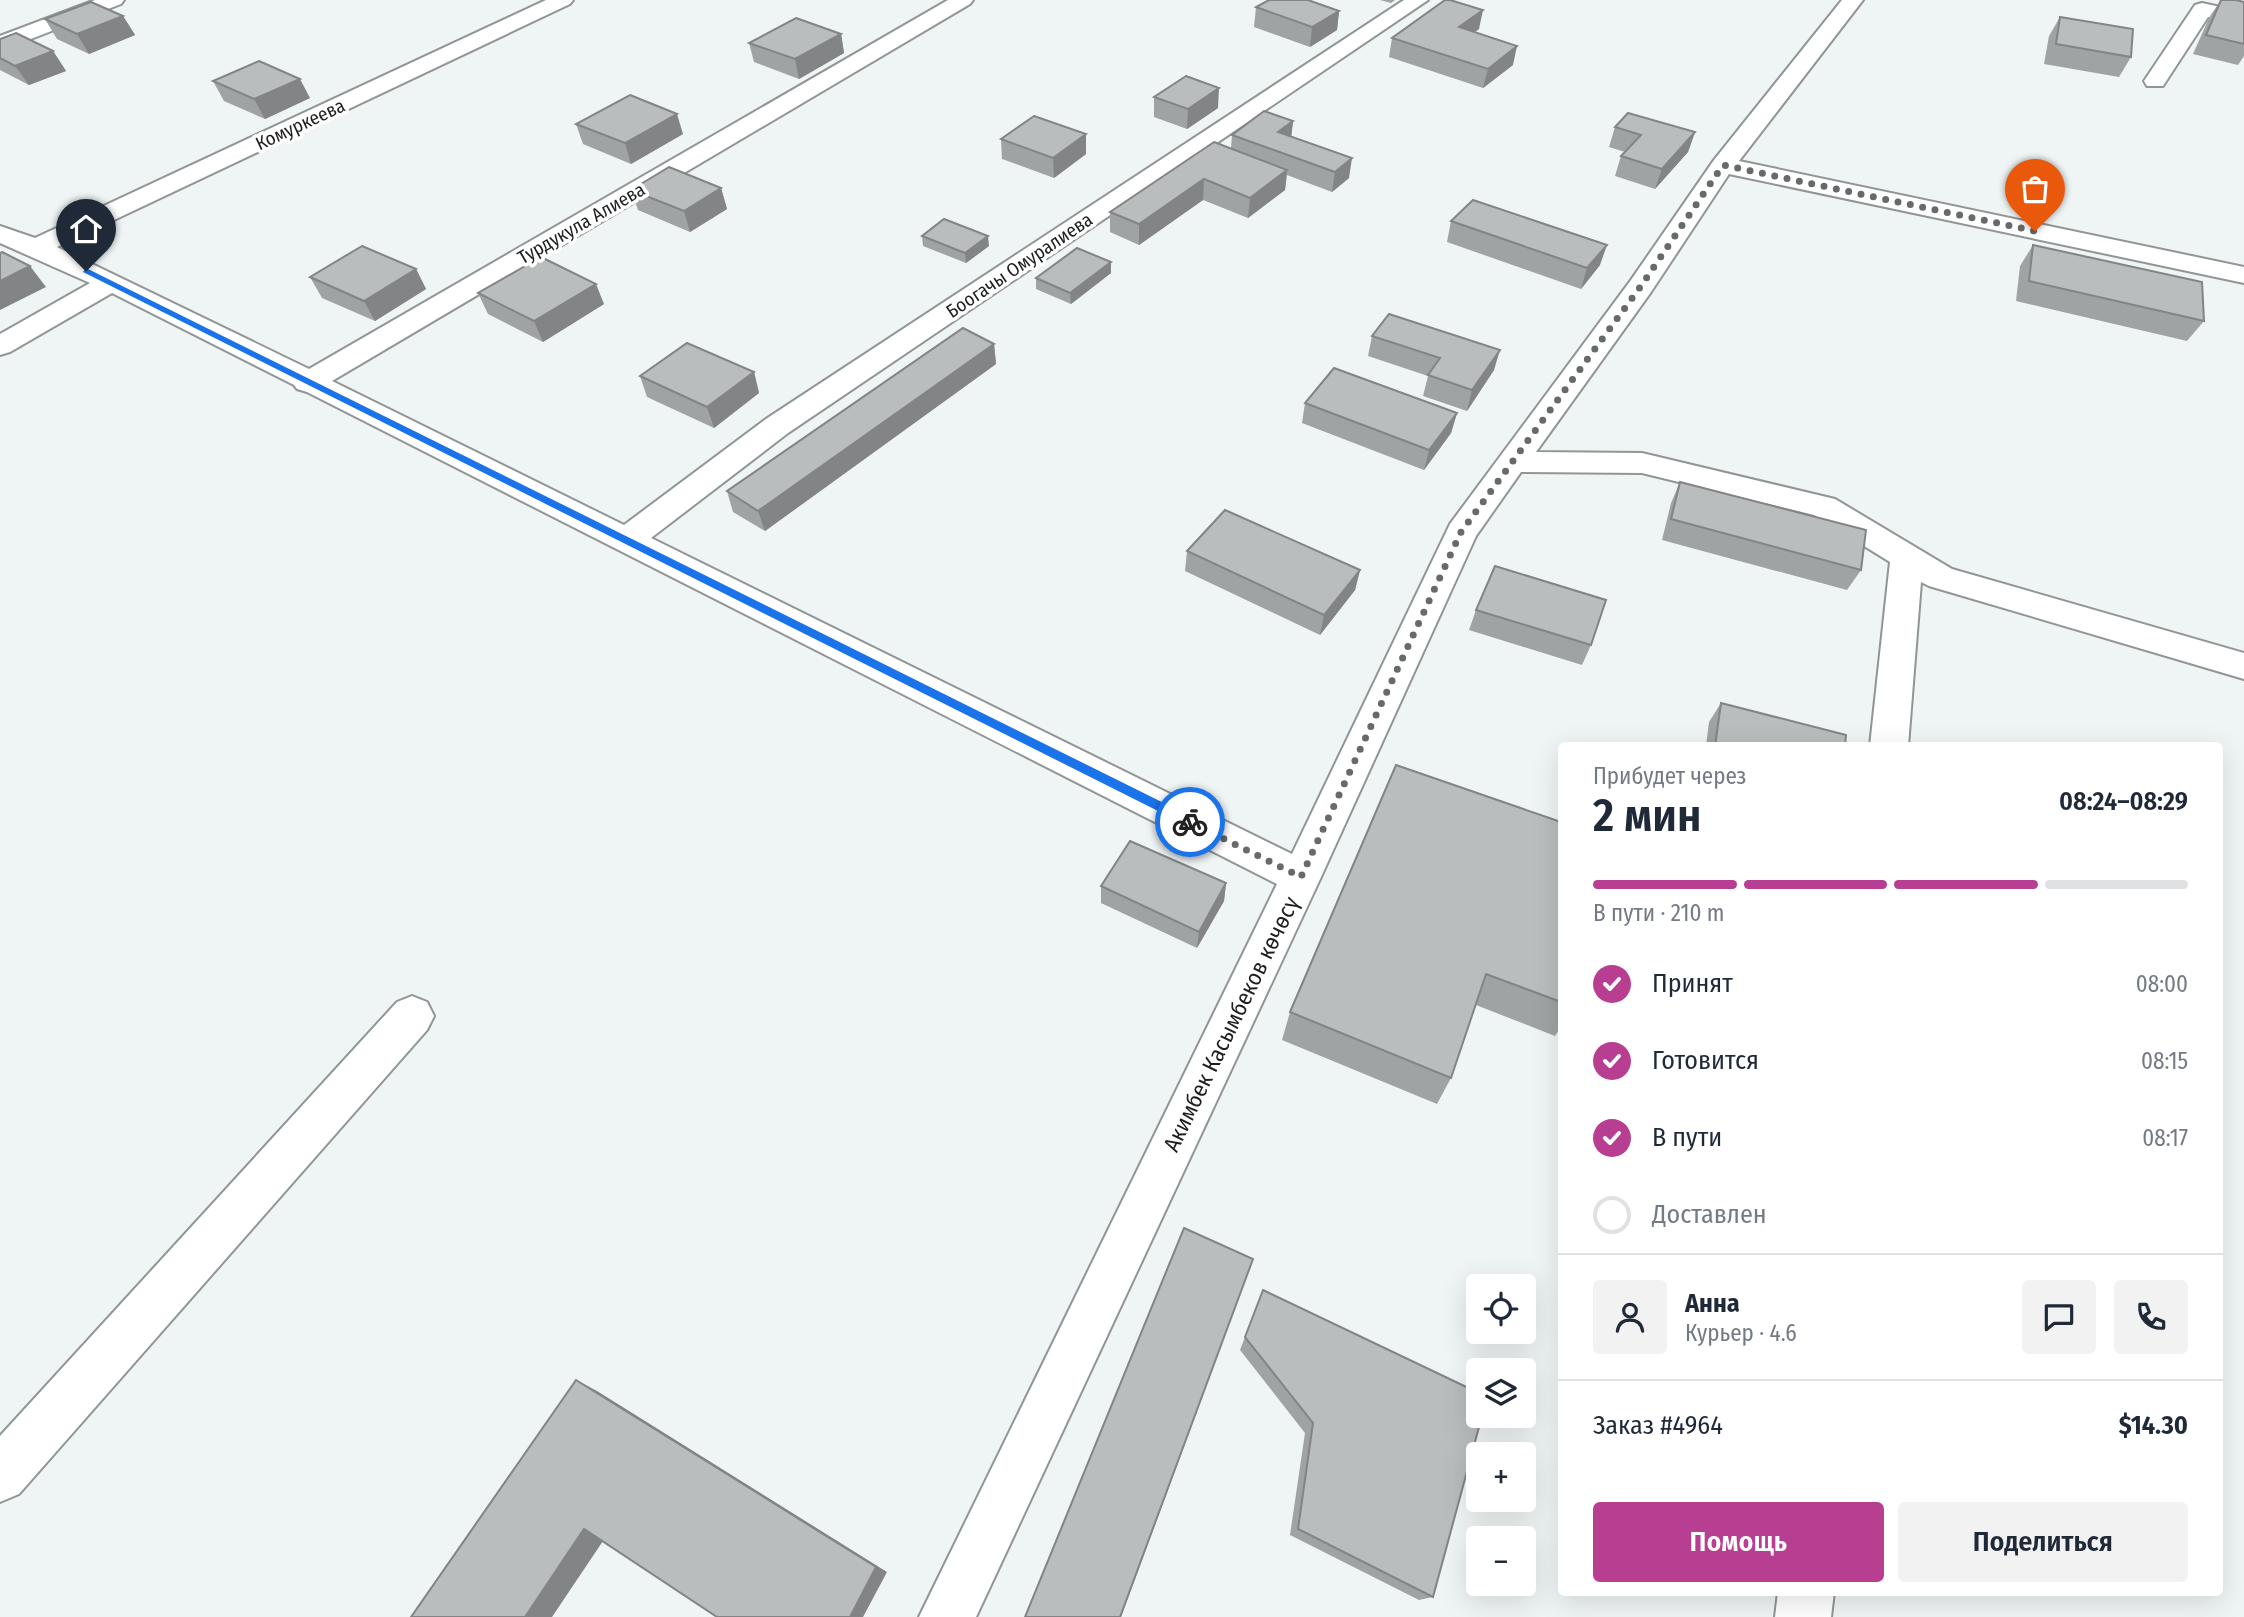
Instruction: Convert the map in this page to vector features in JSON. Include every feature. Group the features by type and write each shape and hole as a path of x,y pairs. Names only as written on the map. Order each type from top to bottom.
{"street":[{"path":"0,44 114,0"},
{"name":"Комуркеева","path":"36,247 564,0"},
{"name":"Турдукула Алиева","path":"307,383 963,0"},
{"name":"Боогачы Омуралиева","path":"626,540 777,426 1418,0"},
{"name":"Акимбек Касымбеков көчөсү","path":"947,1617 1301,877 1461,532 1641,286 1723,165 1853,0"},
{"path":"2155,81 2202,9 2244,18"},
{"path":"1723,165 2244,275"},
{"path":"0,234 36,247 111,282 307,383 1301,877"},
{"path":"0,345 111,282"},
{"path":"1511,462 1642,463 1825,507 1941,578 2244,666"},
{"path":"1889,742 1907,557"},
{"path":"0,1475 412,1016"},
{"path":"1803,1617 1806,1596"}],"building":[{"path":"1269,0 1308,0 1339,11 1312,27 1256,7"},
{"path":"1445,0 1483,10 1459,27 1517,46 1488,69 1392,38"},
{"path":"2221,0 2244,2 2244,44 2206,35"},
{"path":"91,2 123,16 77,34 45,19"},
{"path":"2060,17 2133,29 2131,57 2056,44"},
{"path":"796,18 841,34 795,59 749,43"},
{"path":"16,33 53,51 15,66 0,58 0,39"},
{"path":"259,61 300,79 254,99 213,81"},
{"path":"1186,76 1219,88 1188,109 1154,97"},
{"path":"630,95 677,114 625,143 576,124"},
{"path":"1264,111 1293,121 1278,132 1352,158 1335,172 1232,135"},
{"path":"1628,113 1695,132 1662,169 1621,156 1641,135 1615,127"},
{"path":"1034,116 1086,134 1053,158 1001,139"},
{"path":"1214,142 1287,170 1250,198 1204,179 1139,224 1110,212"},
{"path":"669,167 721,188 684,211 631,190"},
{"path":"1473,200 1607,245 1587,268 1451,221"},
{"path":"944,219 988,236 965,253 922,236"},
{"path":"2033,245 2202,282 2204,321 2029,281"},
{"path":"362,246 416,269 364,301 310,277"},
{"path":"1077,248 1111,262 1070,293 1036,278"},
{"path":"2,252 30,266 0,281"},
{"path":"541,257 596,284 534,321 478,293"},
{"path":"1389,314 1500,350 1472,390 1428,375 1440,358 1372,336"},
{"path":"963,328 994,344 758,511 727,491"},
{"path":"687,343 754,372 707,407 640,376"},
{"path":"1334,368 1457,413 1429,450 1305,403"},
{"path":"1680,482 1866,530 1861,570 1671,519"},
{"path":"1225,510 1360,570 1324,615 1187,551"},
{"path":"1495,566 1606,600 1591,645 1476,610"},
{"path":"1721,703 1846,735 1845,742 1716,742"},
{"path":"1396,765 1558,821 1558,1001 1486,974 1451,1078 1290,1012"},
{"path":"1130,841 1226,883 1199,932 1101,886"},
{"path":"1184,1228 1253,1259 1120,1617 1025,1617"},
{"path":"1263,1290 1466,1387 1466,1428 1479,1428 1475,1442 1466,1442 1466,1475 1433,1597 1298,1529 1313,1423 1245,1337"},
{"path":"576,1380 876,1567 850,1617 717,1617 584,1529 525,1617 411,1617"}],"way so far":[{"path":"1190,822 1301,877 1461,532 1641,286 1723,165 2035,231"}],"route":[{"path":"86,271 1190,822"}]}
